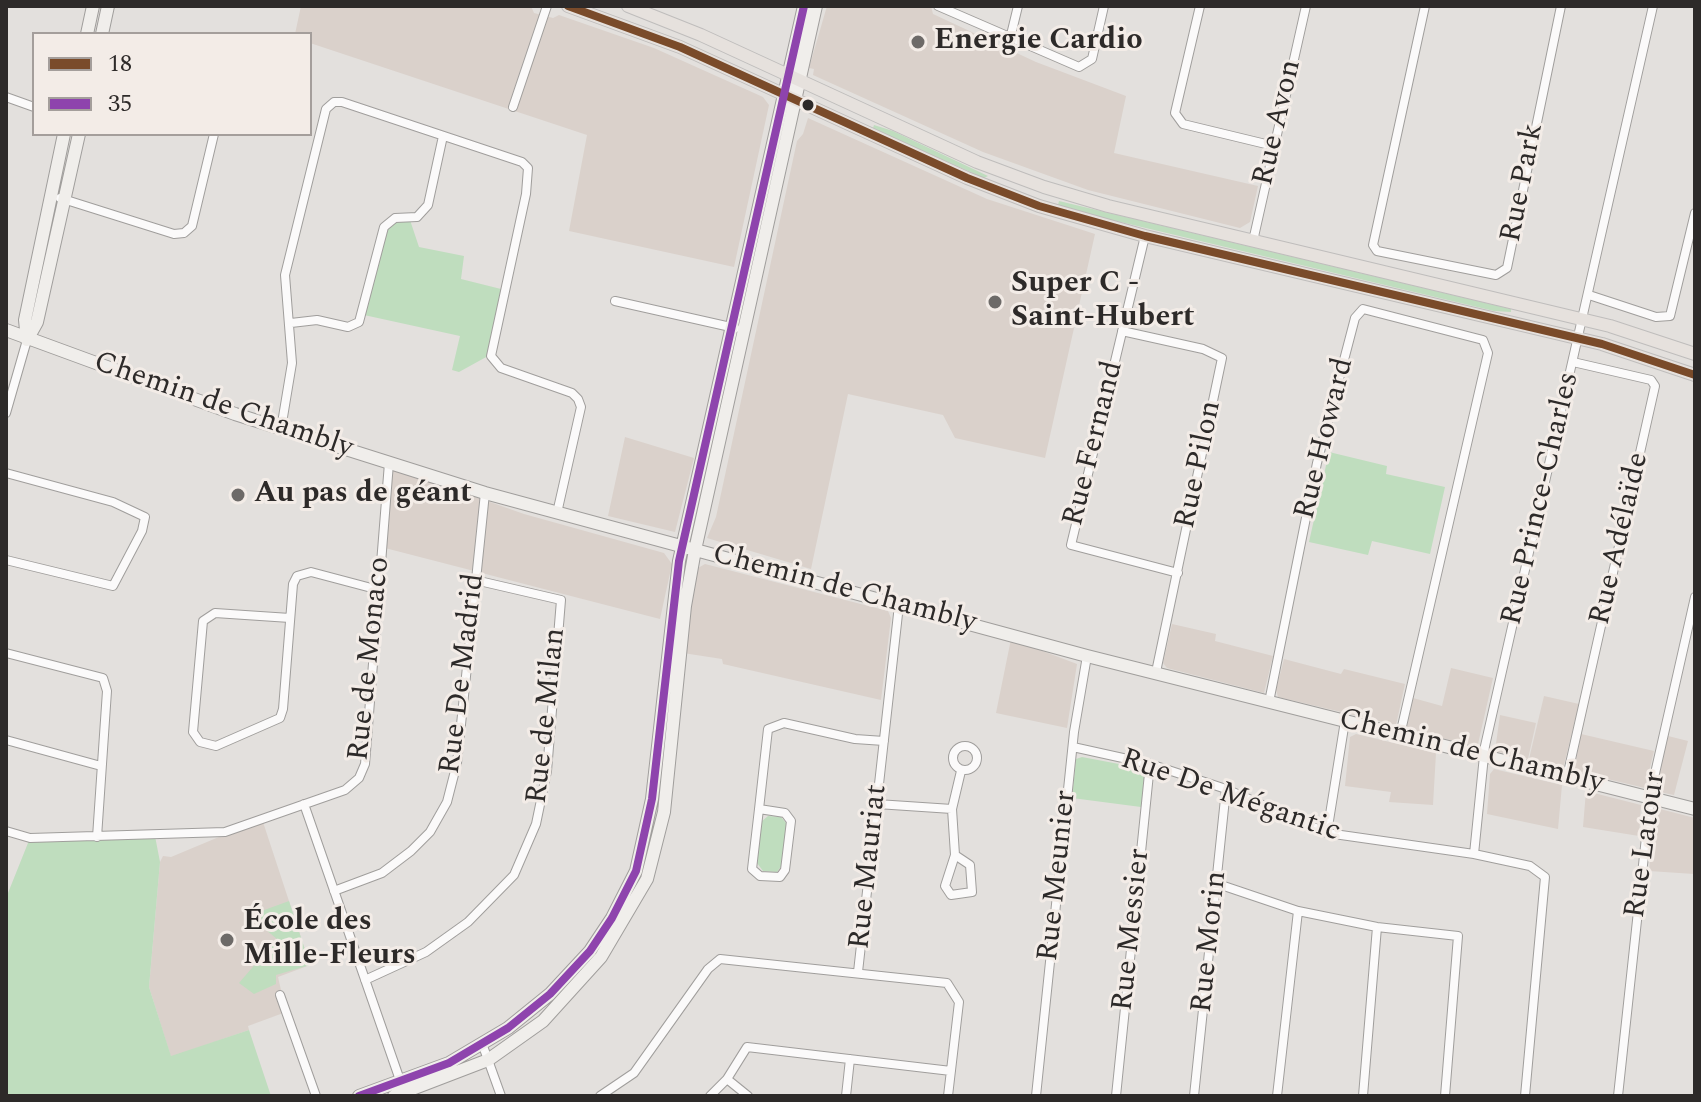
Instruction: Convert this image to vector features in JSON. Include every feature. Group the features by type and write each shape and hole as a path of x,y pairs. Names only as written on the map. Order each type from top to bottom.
{"main road":[{"path":"568,6 660,39 997,191 1145,236 1578,338 1695,375"},
{"path":"628,6 977,162 1037,185 1108,206 1583,320 1695,354"}],"street":[{"path":"87,32 93,6"},
{"path":"102,32 108,6"},
{"path":"513,107 547,6"},
{"path":"738,328 760,257 794,78 804,6"},
{"path":"794,78 816,6"},
{"path":"938,6 1079,67 1092,59 1104,6"},
{"path":"1010,39 1018,6"},
{"path":"1200,6 1175,113 1183,124 1274,146"},
{"name":"Rue Avon","path":"1253,241 1306,6"},
{"name":"Rue Park","path":"1425,6 1373,245 1377,251 1496,275 1506,270 1561,6"},
{"name":"Rue Prince-Charles","path":"1474,854 1485,757 1653,6"},
{"path":"6,97 32,106"},
{"path":"400,1090 483,1046 550,994 590,951 612,918 636,871 652,799 688,548 738,328 755,223 790,97"},
{"path":"281,429 292,363 285,275 326,109 334,102 342,102 522,162 528,168 526,194 491,356 501,368 572,393 578,399 581,407 557,513"},
{"path":"27,340 25,320 64,136"},
{"path":"6,413 27,340 37,322 79,136"},
{"path":"50,196 174,234 184,233 192,226 214,136"},
{"path":"291,323 317,320 348,327 359,322 384,227 395,218 417,217 428,205 443,136"},
{"path":"1589,295 1656,317 1670,316 1695,213"},
{"path":"755,223 759,226 760,257"},
{"name":"Rue Fernand","path":"1145,236 1071,545 1178,573"},
{"path":"615,301 738,328"},
{"name":"Rue Howard","path":"1269,702 1317,463 1358,312 1363,309 1483,340 1487,347 1400,735"},
{"name":"Chemin de Chambly","path":"6,330 281,429 485,493 1087,656 1695,809"},
{"name":"Rue Pilon","path":"1122,331 1203,349 1222,358 1156,672"},
{"name":"Rue Adélaïde","path":"1567,777 1655,386 1651,380 1573,362"},
{"name":"Rue de Monaco","path":"6,831 30,838 225,832 345,790 359,778 365,764 389,463"},
{"path":"6,473 113,502 145,517 142,531 113,586 6,560"},
{"name":"Rue De Madrid","path":"334,891 382,873 411,851 430,832 447,802 457,763 485,493"},
{"path":"359,1096 400,1090 488,1060 543,1021 575,990 622,927 647,879 664,812 688,548"},
{"path":"290,618 215,613 203,621 193,732 200,742 216,746 280,718 290,618 293,584 297,576 311,572 379,590"},
{"name":"Rue de Milan","path":"365,980 426,952 468,922 514,875 536,824 547,771 561,600 475,580"},
{"name":"Rue Latour","path":"1618,1096 1650,798 1695,597"},
{"name":"Rue Mauriat","path":"899,605 858,972 947,983 959,1002 948,1096"},
{"path":"6,653 103,678 107,691 97,837"},
{"name":"Rue Meunier","path":"1036,1096 1073,747 1087,656"},
{"path":"1327,833 1345,721"},
{"path":"759,809 785,813 791,821 785,870 780,877 760,876 752,869 768,729 784,723 855,739 884,741"},
{"path":"6,740 101,766"},
{"name":"Rue De Mégantic","path":"1073,747 1150,764 1226,789 1327,833 1474,854 1530,866 1545,877 1525,1096"},
{"name":"Rue Messier","path":"1116,1096 1150,764"},
{"path":"955,855 970,865 972,892 951,895 945,886 955,855 952,809 961,771"},
{"name":"Rue Morin","path":"1194,1096 1226,789"},
{"path":"304,804 400,1090"},
{"path":"877,804 952,809"},
{"path":"1218,884 1298,911 1377,927 1458,936 1445,1096"},
{"path":"1277,1096 1298,911"},
{"path":"1363,1096 1377,927"},
{"path":"600,1096 634,1073 708,969 720,959 858,972"},
{"path":"280,995 316,1096"},
{"path":"483,1046 501,1096"},
{"path":"710,1096 727,1079 747,1047 951,1071"},
{"path":"846,1096 850,1059"},
{"path":"727,1079 748,1096"}],"shaded area":[{"path":"301,6 531,6 534,13 553,18 559,15 654,48 763,97 769,105 734,267 569,231 587,135 312,44 312,32 295,32"},
{"path":"827,6 931,6 933,14 1036,62 1126,96 1114,153 1258,186 1250,222 1240,228 1088,190 983,152 813,75 814,69 809,68"},
{"path":"808,118 987,199 1095,234 1045,458 955,438 943,415 848,394 811,569 707,538 716,517 797,141"},
{"path":"625,437 694,458 675,532 608,516"},
{"path":"391,467 524,514 664,553 672,564 660,619 385,548"},
{"path":"705,564 888,611 891,618 881,700 723,664 722,659 683,653 698,568"},
{"path":"1172,624 1216,634 1215,641 1273,656 1264,693 1167,668 1163,663"},
{"path":"1011,639 1077,664 1067,728 996,713"},
{"path":"1284,659 1341,674 1344,669 1405,684 1396,725 1278,697 1276,690"},
{"path":"1451,668 1493,678 1478,744 1474,746 1406,729 1413,698 1442,706"},
{"path":"1544,696 1579,704 1563,769 1529,759"},
{"path":"1500,715 1536,723 1528,759 1495,751"},
{"path":"1356,734 1436,753 1433,805 1389,802 1391,792 1345,786 1350,737"},
{"path":"1581,734 1654,751 1645,788 1574,771"},
{"path":"1668,736 1688,741 1674,795 1659,792 1656,784"},
{"path":"1494,769 1562,785 1558,829 1487,814 1490,774"},
{"path":"1586,791 1641,805 1639,836 1583,827"},
{"path":"1660,809 1695,818 1694,874 1649,871 1655,811"},
{"name":"École des Mille-Fleurs","path":"262,819 310,965 278,977 286,1012 248,1026 249,1030 171,1057 149,987 160,862 163,856 171,857"}],"green space":[{"path":"874,125 988,176 984,178 887,135 873,128"},
{"path":"1059,201 1511,309 1511,312 1494,311 1108,219 1058,205"},
{"path":"410,220 419,247 464,256 461,279 501,289 488,356 459,372 452,370 460,336 364,315 390,222"},
{"path":"1329,452 1387,466 1386,474 1445,487 1430,554 1372,541 1368,555 1309,542"},
{"path":"1082,757 1140,768 1145,772 1141,807 1072,798 1076,759"},
{"path":"768,816 781,817 787,824 783,864 777,872 763,871 757,863 761,822"},
{"path":"155,836 160,862 149,987 171,1056 249,1030 271,1096 6,1096 6,898 30,838"},
{"path":"289,901 310,965 276,975 276,984 254,994 239,983 277,939 254,920 256,913"}],"transit line":[{"name":"18","path":"568,6 680,47 967,178 1039,206 1145,236 1602,344 1695,375"},
{"name":"35","path":"359,1096 449,1063 508,1028 550,994 590,951 612,918 636,871 652,799 679,561 804,6"}],"place":[{"name":"Energie Cardio","path":"918,42"},
{"name":"Super C - Saint-Hubert","path":"995,302"},
{"name":"Au pas de géant","path":"238,495"},
{"name":"École des Mille-Fleurs","path":"227,940"}]}
